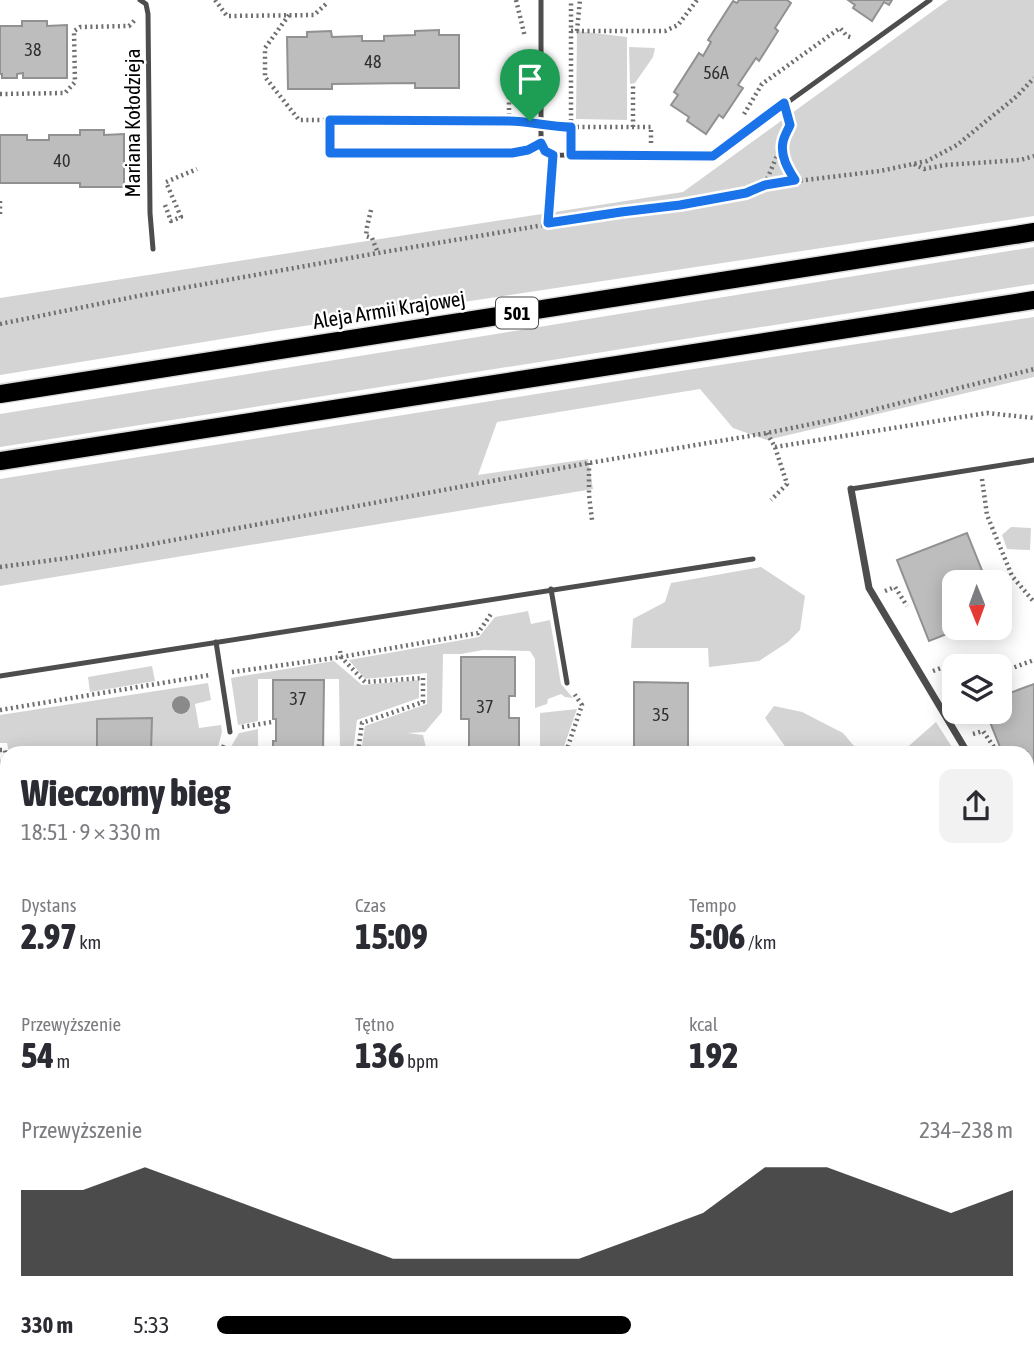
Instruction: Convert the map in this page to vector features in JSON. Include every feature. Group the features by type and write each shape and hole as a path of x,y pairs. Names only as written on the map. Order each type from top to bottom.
{"main road":[{"name":"Aleja Armii Krajowej","path":"0,394 1034,232"},
{"path":"0,461 1034,300"}],"street":[{"path":"851,489 869,588 963,746"}],"lane":[{"path":"140,0 148,7"},
{"path":"541,0 541,143 545,151 553,155 713,156 930,0"},
{"name":"Mariana Kołodzieja","path":"148,7 153,249"},
{"path":"330,153 512,153 528,150 541,143"},
{"path":"851,489 1034,460"},
{"path":"0,676 753,559"},
{"path":"551,589 567,683"},
{"path":"216,642 229,731"}],"path":[{"path":"215,0 227,16 314,15 326,4"},
{"path":"516,0 525,34 525,47"},
{"path":"571,0 574,31 571,155"},
{"path":"574,31 580,0"},
{"path":"574,31 665,31 678,25 697,0"},
{"path":"0,94 65,93 75,82 74,31 80,27 129,26 148,7"},
{"path":"289,15 265,48 265,77 299,120 530,121 550,127 651,127 651,143 663,143"},
{"path":"739,123 762,84 840,28 847,36 855,38"},
{"path":"509,121 509,65 525,63 525,55"},
{"path":"0,324 77,307 548,223 693,202 746,193 765,185 880,171 927,161 957,145 1017,96 1034,78"},
{"path":"633,83 633,127"},
{"path":"765,185 790,125 784,103"},
{"path":"330,120 330,153"},
{"path":"782,142 786,166 795,180"},
{"path":"548,223 553,155"},
{"path":"913,164 924,169 1020,160 1034,156"},
{"path":"150,193 160,193 172,222 181,217 166,182 197,169"},
{"path":"0,201 0,214"},
{"path":"371,210 366,236 372,238 378,253"},
{"path":"0,566 136,548 589,463 767,433 841,418 1034,369"},
{"path":"775,447 987,413 1034,418"},
{"path":"767,433 775,447 787,484 771,500"},
{"path":"589,463 589,495 593,520"},
{"path":"980,468 988,515 1012,576 1034,603"},
{"path":"900,610 914,604"},
{"path":"0,710 478,633 492,613"},
{"path":"341,654 365,682 423,678 423,702 362,723 359,746"},
{"path":"1012,668 1034,660"},
{"path":"567,683 582,705 568,746"},
{"path":"229,731 272,722"},
{"path":"972,734 983,731 996,746"}],"shaded area":[{"path":"948,0 1034,0 1034,216 271,331 0,375 0,298 683,192"},
{"path":"577,31 627,37 627,120 576,119"},
{"path":"629,47 655,48 653,57 635,83 630,84"},
{"path":"1034,247 1034,284 0,447 0,414"},
{"path":"1034,317 1034,377 767,440 733,428 700,389 497,422 478,475 588,459 593,489 0,586 0,479"},
{"path":"1011,527 1031,528 1030,550 1007,549 1002,535"},
{"path":"761,567 805,596 800,630 788,642 759,661 709,667 708,648 631,648 633,619 665,602 671,583"},
{"path":"528,611 531,624 550,620 561,684 573,698 561,694 548,699 547,704 535,708 535,659 530,651 483,650 443,654 442,712 425,732 408,733 423,735 426,746 362,746 365,726 427,704 427,673 365,679 349,660 479,637 495,617"},
{"path":"334,661 362,685 419,680 419,698 357,720 354,746 340,746 339,679 258,679 258,721 238,725 231,678"},
{"path":"152,666 155,681 90,692 88,677"},
{"path":"208,683 211,700 195,704 199,728 221,725 222,732 218,746 151,746 151,718 98,719 97,746 8,746 7,743 0,743 0,715"},
{"path":"774,706 802,712 843,733 854,746 785,746 765,718"},
{"path":"577,709 564,746 540,746 540,713"},
{"path":"936,722 951,746 909,746"},
{"path":"258,729 258,746 231,746 239,733"}],"building":[{"path":"739,0 787,0 791,3 775,28 778,31 759,61 756,58 738,85 743,88 723,118 719,115 706,134 687,121 689,117 671,105 678,95 674,92 699,53 703,56 711,42 708,40 733,1 737,3"},
{"path":"848,0 892,0 889,5 884,2 872,21 853,8 855,5"},
{"path":"22,21 47,21 47,26 67,25 67,78 23,78 23,73 17,74 17,78 2,78 0,26 22,26"},
{"path":"439,30 439,35 459,35 459,88 415,88 415,83 332,84 332,89 288,89 287,37 307,37 307,32 331,31 332,37 362,36 362,41 384,41 384,36 415,35 415,31"},
{"path":"80,130 104,130 104,135 124,134 124,187 80,187 80,183 0,183 0,135 27,135 27,140 49,140 49,135 80,135"},
{"path":"967,533 982,570 942,570 942,636 929,641 897,560"},
{"path":"461,657 515,657 515,696 509,696 509,718 519,718 519,746 469,746 469,719 461,719"},
{"path":"273,680 324,680 323,746 273,746 273,741 276,741 276,719 273,719"},
{"path":"634,682 688,683 688,746 634,746"},
{"path":"1034,684 1034,746 1000,746 991,724 1012,724 1012,692"},
{"path":"152,718 151,746 97,746 97,719"}],"route":[{"path":"784,103 790,125 782,142 786,166 795,180 765,185 746,193 680,205 548,223 553,155 545,151 541,143 528,150 512,153 330,153 330,120 530,121 550,127 571,127 571,155 713,156 784,103"}]}
